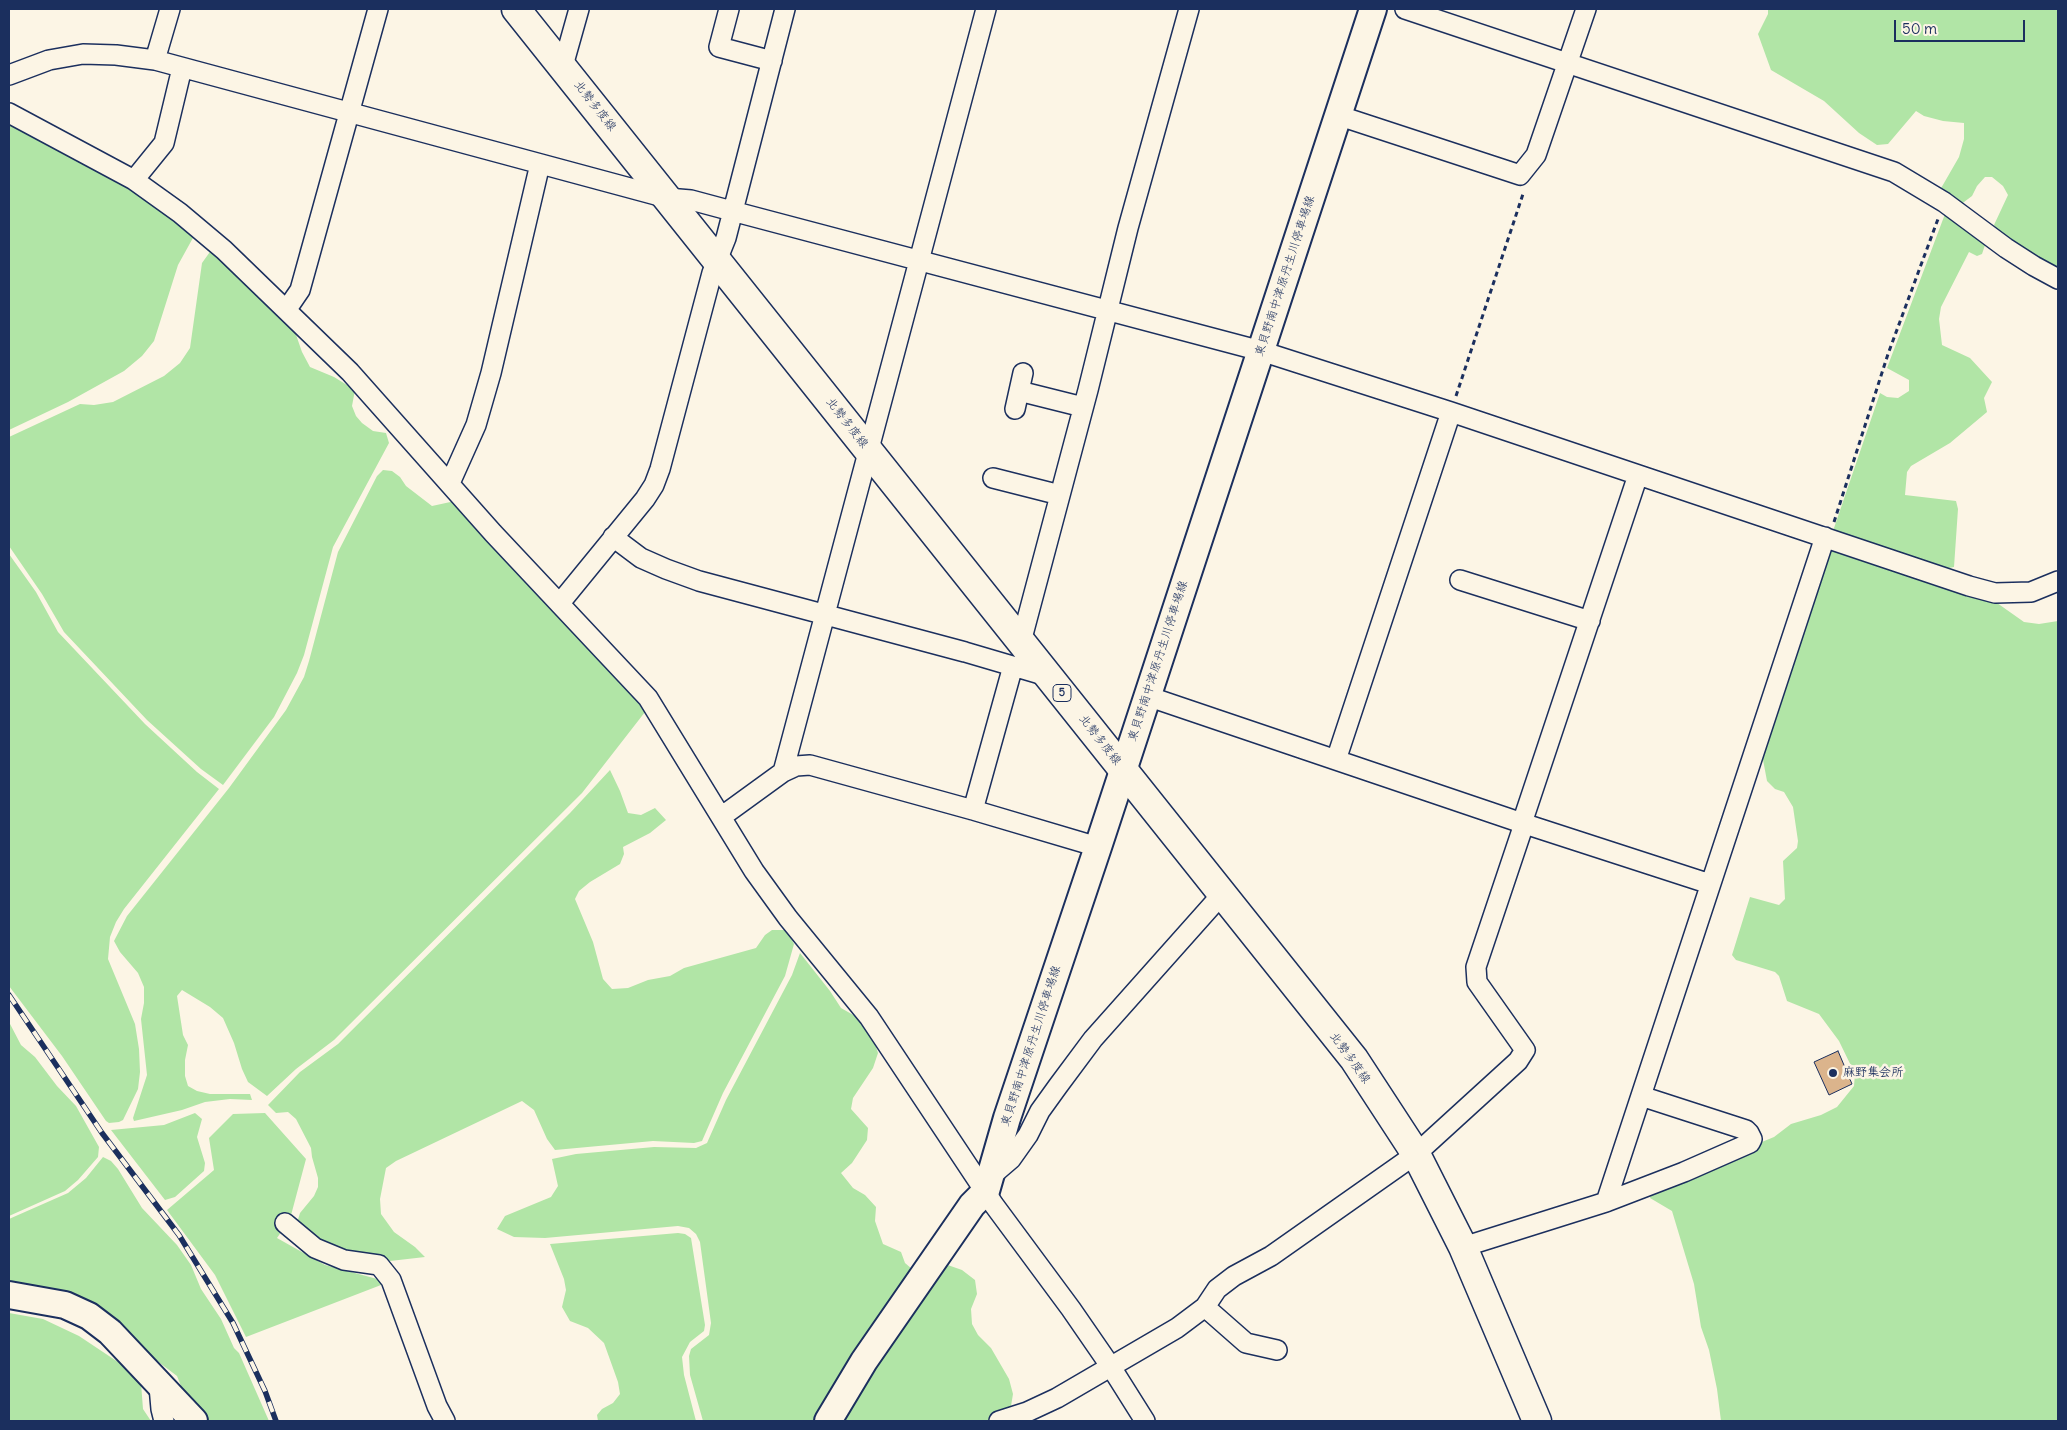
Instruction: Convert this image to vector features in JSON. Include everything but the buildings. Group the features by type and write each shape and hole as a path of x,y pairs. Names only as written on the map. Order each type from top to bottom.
{"main road":[{"name":"北勢多度線","path":"516,9 870,451 1017,654 1050,677 1354,1059 1416,1154 1463,1247 1537,1421"},
{"name":"東貝野南中津原丹生川停車場線","path":"828,1421 864,1361 987,1185 1007,1118 1098,847 1337,115 1374,9"},
{"path":"9,1295 65,1305 89,1316 110,1332 194,1421"}],"street":[{"path":"155,60 170,9"},
{"path":"286,309 300,290 378,9"},
{"path":"563,66 579,9"},
{"path":"730,9 719,47 772,61"},
{"path":"560,603 650,492 660,469 712,273 718,260 732,211 785,9"},
{"path":"783,772 870,451 986,9"},
{"path":"973,810 1060,496 1107,311 1189,9"},
{"path":"1405,9 1894,172 1944,202 2006,248 2058,279"},
{"path":"1337,115 1520,175 1536,155 1586,9"},
{"path":"9,75 49,60 83,54 116,55 155,60 667,198 691,200 1261,351 1451,412 1995,593 2031,592 2058,581"},
{"path":"134,180 164,143 182,68"},
{"path":"9,113 134,180 180,213 224,250 350,372 493,533 648,698 754,871 788,918 869,1016 987,1185 1111,1367 1145,1421"},
{"path":"450,483 476,425 540,164"},
{"path":"1019,391 1083,407"},
{"path":"1336,760 1451,412"},
{"path":"999,1421 1027,1412 1057,1398 1176,1328 1205,1307 1217,1289 1234,1276 1271,1256 1416,1154 1518,1061 1525,1050 1477,982 1476,967 1638,475"},
{"path":"993,478 1060,496"},
{"path":"613,538 641,558 666,570 743,594 824,615 1017,654"},
{"path":"1606,1202 1710,884 1827,538"},
{"path":"1460,580 1590,620"},
{"path":"1147,696 1523,824 1710,884"},
{"path":"721,817 783,772 796,766 810,765 1098,847"},
{"path":"987,1185 1028,1135 1040,1111 1093,1039 1223,893"},
{"path":"1463,1247 1606,1202 1684,1172 1750,1143 1752,1139 1750,1133 1746,1130 1641,1096"},
{"path":"285,1223 315,1248 344,1260 379,1265 391,1280 437,1406 445,1421"},
{"path":"1205,1307 1246,1343 1277,1350"},
{"path":"159,1386 160,1409 164,1421"}],"path":[{"path":"1451,412 1526,185 1530,164"},
{"path":"1827,538 1888,354 1944,202"}],"green space":[{"path":"1768,9 2058,9 2058,272 1997,231 1994,225 2008,195 2003,186 1992,177 1985,177 1977,186 1972,196 1960,205 1940,190 1959,157 1964,139 1964,123 1943,121 1924,116 1916,111 1888,144 1877,145 1859,133 1824,101 1771,70 1758,34 1768,14"},
{"path":"9,121 137,191 194,236 178,265 154,341 142,356 124,371 68,402 9,430"},
{"path":"1945,214 1977,235 1985,245 1982,254 1977,256 1969,252 1941,307 1939,319 1942,345 1970,358 1992,382 1984,398 1987,412 1950,443 1911,466 1907,472 1905,495 1956,501 1958,509 1954,567 1944,569 1833,531 1880,393 1887,397 1898,398 1909,391 1909,380 1887,368"},
{"path":"212,249 294,329 302,352 310,367 334,377 355,390 352,406 356,416 373,431 386,433 389,443 333,547 304,655 297,673 274,717 223,785 201,769 147,720 64,632 42,594 9,546 9,437 80,404 94,405 113,402 164,376 180,363 190,348 202,263"},
{"path":"383,470 392,471 400,477 406,486 432,506 455,501 641,703 645,712 582,793 334,1040 296,1069 267,1096 248,1082 223,1018 210,1007 182,990 177,996 183,1035 188,1045 185,1060 185,1076 188,1086 197,1091 210,1094 250,1094 252,1100 230,1099 205,1102 182,1110 134,1121 133,1118 147,1075 141,1019 144,987 138,973 120,952 114,941 127,916 229,788 286,710 304,677 338,552 377,476"},
{"path":"1833,547 1990,598 2024,622 2039,624 2058,621 2058,1421 1721,1421 1717,1389 1709,1350 1701,1327 1694,1284 1672,1211 1650,1198 1653,1187 1774,1137 1791,1124 1821,1115 1837,1107 1854,1086 1855,1074 1839,1041 1819,1014 1787,1001 1779,976 1775,972 1736,960 1732,955 1750,897 1779,905 1785,899 1783,861 1797,848 1798,841 1793,807 1784,792 1775,789 1767,781 1761,749 1825,551"},
{"path":"9,554 36,592 58,632 145,724 197,772 219,789 124,909 110,937 108,959 135,1024 139,1049 140,1072 138,1089 123,1120 119,1122 109,1123 106,1121 62,1056 9,986"},
{"path":"610,770 628,813 641,815 655,808 666,820 650,833 623,847 624,854 620,864 590,882 579,891 575,899 593,942 603,979 612,989 628,988 648,980 670,976 684,968 756,948 765,935 772,930 784,930 789,934 794,944 785,976 723,1093 702,1141 694,1143 653,1141 555,1150 547,1139 534,1110 522,1101 396,1161 386,1168 380,1199 381,1214 394,1232 415,1247 425,1257 390,1261 369,1259 315,1240 297,1223 300,1213 314,1196 318,1187 318,1178 311,1148 296,1119 288,1112 276,1113 268,1105 300,1072 338,1044 570,813"},
{"path":"800,953 841,1008 862,1020 873,1038 878,1053 873,1068 853,1098 851,1109 868,1128 867,1140 852,1163 841,1173 853,1188 865,1195 876,1207 875,1221 883,1244 901,1252 905,1263 912,1269 821,1421 703,1421 690,1375 689,1356 691,1349 709,1335 711,1323 700,1242 696,1234 689,1228 678,1226 545,1238 514,1237 497,1229 505,1216 551,1197 558,1186 552,1159 576,1154 654,1147 696,1148 707,1143 726,1100 792,975"},
{"path":"9,1022 21,1045 35,1057 57,1086 76,1106 99,1147 98,1157 78,1180 65,1191 9,1216"},
{"path":"195,1113 202,1119 197,1137 205,1163 204,1171 175,1197 165,1200 111,1130 164,1125"},
{"path":"265,1113 306,1159 290,1219 277,1238 325,1265 381,1280 381,1285 246,1337 215,1275 167,1210 214,1170 209,1138 233,1114"},
{"path":"103,1157 111,1161 118,1169 142,1208 177,1245 191,1265 201,1289 221,1319 234,1348 239,1353 269,1421 201,1421 183,1391 177,1376 152,1357 132,1334 103,1310 9,1285 9,1219 68,1193 86,1178"},
{"path":"678,1233 685,1234 691,1238 705,1325 704,1331 690,1342 682,1357 684,1375 696,1421 598,1421 597,1415 602,1409 613,1403 620,1394 618,1382 604,1343 588,1328 570,1321 562,1307 566,1290 564,1279 550,1244"},
{"path":"942,1263 962,1270 975,1280 977,1294 971,1309 972,1324 978,1335 991,1348 1009,1379 1013,1394 1011,1406 1003,1415 991,1421 840,1421"},
{"path":"9,1313 43,1319 79,1336 130,1370 141,1383 143,1409 151,1421 9,1421"}],"railway":[{"path":"9,995 102,1133 179,1235 233,1323 265,1391 276,1421"}],"place":[{"name":"麻野集会所","path":"1833,1073"}]}
